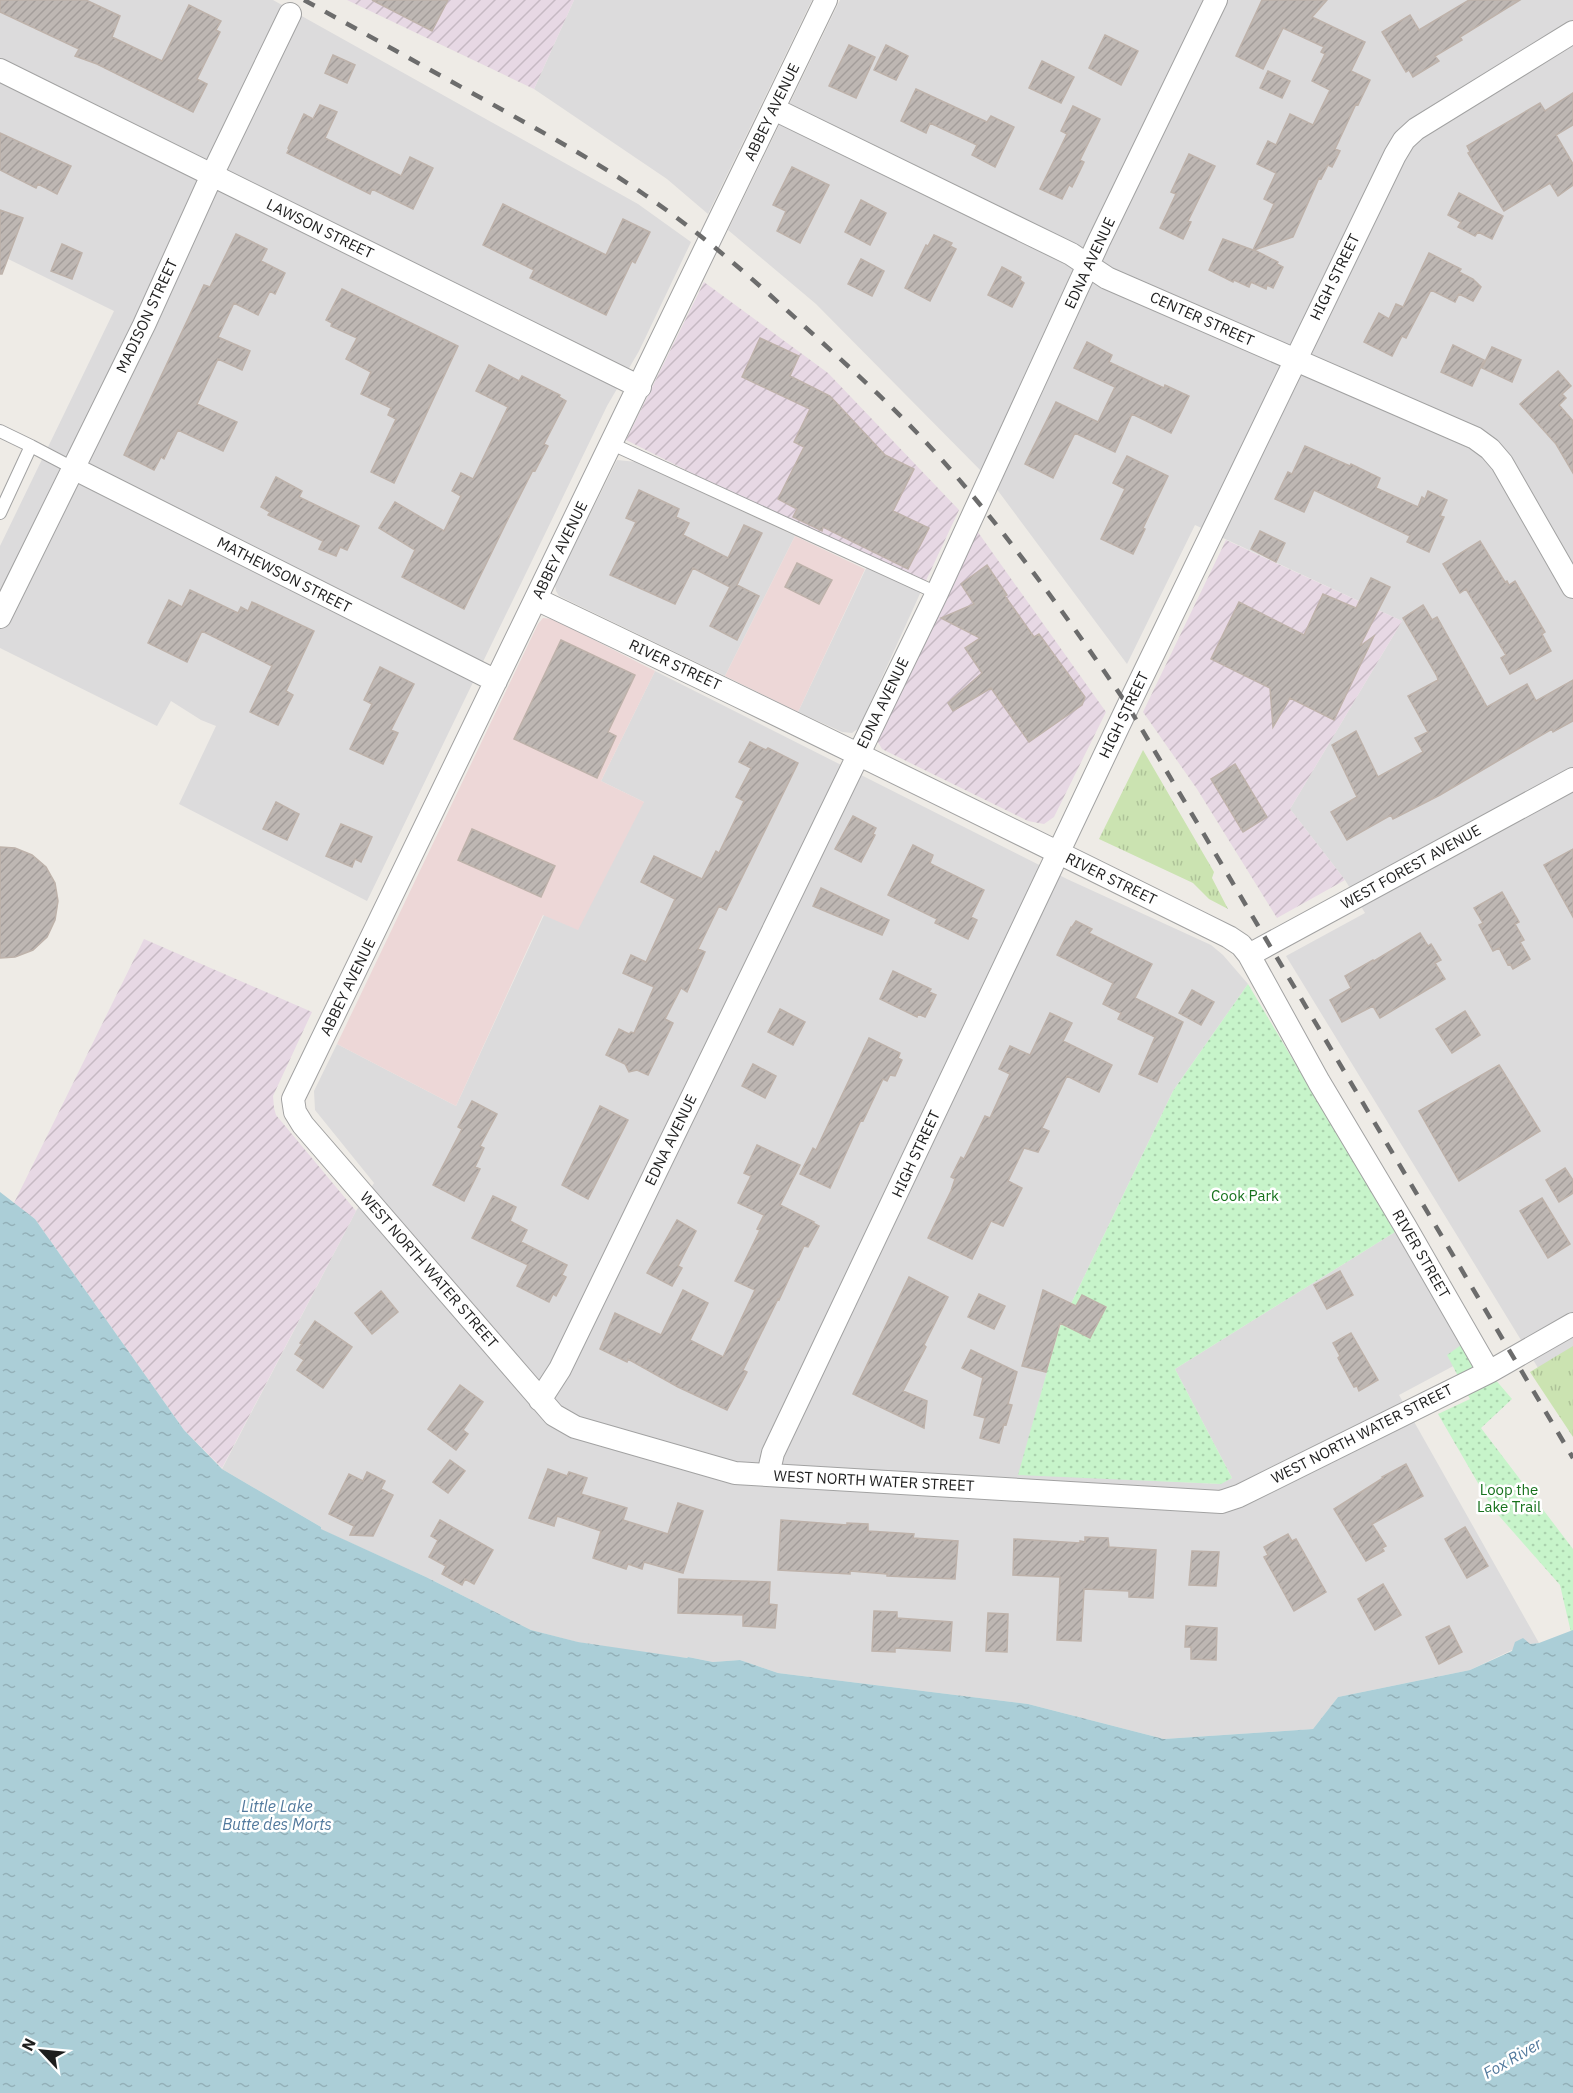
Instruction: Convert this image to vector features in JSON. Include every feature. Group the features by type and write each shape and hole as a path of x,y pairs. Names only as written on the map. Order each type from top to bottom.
{"street":[{"name":"ABBEY AVENUE","path":"293,1099 826,0"},
{"name":"EDNA AVENUE","path":"540,1400 560,1369 937,593 1089,265 1216,0"},
{"name":"MADISON STREET","path":"0,617 144,325 212,175 290,14"},
{"name":"HIGH STREET","path":"768,1475 773,1453 1395,155 1404,140 1416,129 1573,32"},
{"name":"LAWSON STREET","path":"0,70 640,387"},
{"name":"CENTER STREET","path":"774,108 1071,254 1107,278 1475,438 1490,449 1502,463 1573,587"},
{"name":"MATHEWSON STREET","path":"73,468 496,681"},
{"name":"RIVER STREET","path":"536,599 793,721 1241,945 1249,955 1319,1082 1489,1372"},
{"name":"WEST FOREST AVENUE","path":"1249,955 1573,779"},
{"name":"WEST NORTH WATER STREET","path":"293,1099 295,1112 303,1125 554,1415 575,1427 718,1470 735,1473 1221,1502 1239,1496 1489,1372 1573,1324"}],"lane":[{"path":"0,431 73,468"},
{"path":"612,444 937,593"},
{"path":"0,513 31,446"}],"shaded area":[{"path":"0,0 273,0 638,204 691,242 639,351 607,406 367,901 179,804 216,726 201,720 171,701 157,726 0,648 0,546 114,311 0,255"},
{"path":"347,0 574,0 534,89"},
{"path":"574,0 812,0 708,214 667,179 534,89"},
{"path":"840,0 1573,0 1573,1425 1286,956 1365,913 1345,880 1290,809 1402,621 1195,525 1127,664 990,480 816,304 728,230"},
{"path":"704,282 828,373 959,510 923,587 626,440"},
{"path":"617,460 637,462 795,536 725,676 559,596 556,591 555,585"},
{"path":"975,528 1106,712 1054,817 1044,824 1028,821 882,749 878,742 880,729"},
{"path":"795,536 865,569 798,712 725,676"},
{"path":"1226,540 1402,621 1290,809 1345,880 1277,918 1197,789 1143,712"},
{"path":"869,562 923,587 859,728 852,733 842,732 798,712"},
{"path":"543,618 553,619 655,671 601,781 644,802 578,930 543,915 456,1106 337,1044 538,624"},
{"path":"655,671 1067,879 1211,945 1223,955 1248,984 1173,1091 1059,1329 1019,1474 1220,1484 1232,1478 1175,1369 1395,1232 1460,1339 1466,1355 1459,1363 1399,1395 1539,1643 1512,1650 1470,1670 1338,1697 1313,1729 1164,1739 1028,1704 778,1673 740,1660 713,1662 688,1657 665,1656 577,1642 531,1630 426,1577 320,1529 321,1527 222,1469 356,1211 374,1183 315,1110 314,1091 337,1044 456,1106 544,915 644,802 601,781"},
{"path":"144,939 312,1012 273,1096 274,1108 276,1115 356,1211 222,1468 184,1430 35,1219 14,1203"}],"green space":[{"path":"1143,750 1214,872 1212,878 1228,909 1209,899 1193,883 1099,839"},
{"name":"Cook Park","path":"1248,984 1395,1232 1175,1369 1232,1478 1221,1484 1018,1475 1059,1329 1173,1091"},
{"name":"Loop the Lake Trail","path":"1464,1343 1512,1399 1481,1428 1573,1549 1573,1641 1560,1585 1493,1509 1438,1414 1470,1399 1447,1355"},
{"path":"1573,1346 1573,1437 1530,1372"}],"water":[{"name":"Little Lake Butte des Morts","path":"0,1192 35,1219 184,1430 222,1469 321,1529 426,1577 531,1630 578,1642 713,1662 740,1660 778,1673 1028,1704 1164,1739 1313,1729 1338,1697 1470,1670 1512,1651 1515,1642 1523,1638 1530,1644 1539,1643 1573,1630 1573,2093 0,2093"}],"building":[{"path":"0,0 86,0 120,16 112,37 162,61 189,5 221,21 216,30 220,32 197,79 207,84 193,112 97,64 75,56 79,49 0,12"},
{"path":"372,0 448,0 432,31"},
{"path":"1262,0 1327,0 1312,17 1365,42 1351,71 1370,80 1335,149 1340,151 1332,167 1328,165 1321,179 1319,178 1293,237 1254,250 1283,267 1273,288 1267,285 1266,289 1251,282 1249,287 1234,280 1233,282 1209,270 1223,239 1253,250 1274,204 1264,199 1276,173 1257,164 1268,141 1276,145 1290,114 1313,125 1330,90 1312,81 1325,54 1321,52 1324,47 1283,28 1263,69 1236,56"},
{"path":"1469,0 1520,0 1460,37 1462,40 1435,56 1439,61 1413,77 1409,70 1406,72 1382,32 1410,15 1419,30"},
{"path":"1105,35 1138,51 1121,85 1089,68"},
{"path":"849,45 875,57 856,98 829,86"},
{"path":"886,45 908,56 896,80 874,70"},
{"path":"333,55 355,65 347,83 325,73"},
{"path":"1042,61 1074,77 1061,103 1029,88"},
{"path":"1268,71 1290,81 1282,98 1260,88"},
{"path":"916,89 987,122 991,116 1014,127 995,167 972,155 977,145 930,123 926,133 901,121"},
{"path":"1573,93 1573,125 1556,135 1573,164 1573,185 1558,196 1550,183 1504,211 1468,153 1470,152 1467,146 1540,103 1545,111"},
{"path":"320,105 337,112 325,138 401,176 410,157 433,168 413,209 372,189 370,194 287,153 304,114 313,119"},
{"path":"1073,106 1100,119 1080,160 1084,162 1072,187 1069,185 1062,199 1040,189 1067,134 1061,131"},
{"path":"0,133 71,166 57,194 38,184 36,188 0,170"},
{"path":"1189,154 1215,166 1188,221 1191,222 1183,239 1160,228 1176,194 1171,192"},
{"path":"792,167 829,185 800,243 777,231 786,211 773,205"},
{"path":"1459,193 1503,216 1492,239 1478,232 1475,236 1458,227 1461,222 1448,215"},
{"path":"861,200 886,213 870,245 845,232"},
{"path":"503,204 606,255 623,219 650,232 635,263 632,261 606,315 530,278 534,270 483,245"},
{"path":"0,210 23,218 2,274 0,274"},
{"path":"236,234 267,249 261,261 285,273 275,294 270,291 258,315 234,303 218,337 250,351 242,370 218,359 197,404 237,422 223,451 178,430 164,459 161,457 154,470 124,455 204,285 210,287"},
{"path":"934,235 952,243 950,246 956,249 930,301 905,288 926,245 928,246"},
{"path":"62,244 82,253 72,279 51,271"},
{"path":"1429,253 1461,269 1459,272 1473,279 1481,287 1473,301 1459,294 1455,302 1431,290 1406,338 1402,336 1392,356 1364,342 1379,313 1389,319 1396,304 1403,307"},
{"path":"861,259 884,271 872,296 848,284"},
{"path":"1002,267 1021,277 1020,280 1024,283 1012,307 988,295"},
{"path":"342,289 458,346 394,483 371,472 396,419 388,415 391,408 361,394 371,372 346,359 357,338 331,326 332,323 326,320"},
{"path":"760,338 799,356 790,376 830,396 885,455 914,469 893,511 929,528 908,569 823,527 822,531 793,517 797,509 778,499 804,447 794,442 810,409 742,377"},
{"path":"1087,342 1112,355 1109,362 1164,388 1165,385 1189,396 1171,433 1132,414 1115,452 1075,433 1053,478 1025,464 1056,402 1098,422 1115,387 1074,368"},
{"path":"1453,345 1484,360 1472,386 1441,372"},
{"path":"1492,347 1521,360 1512,382 1482,368"},
{"path":"489,365 519,381 522,376 560,395 559,397 566,401 544,444 548,446 535,471 533,470 464,609 402,577 415,550 379,528 395,502 444,531 461,496 452,491 461,473 473,479 508,407 476,391"},
{"path":"1558,371 1571,386 1562,394 1566,398 1559,405 1573,421 1573,473 1556,444 1520,404"},
{"path":"1305,446 1380,478 1376,488 1418,507 1422,497 1425,499 1428,491 1447,500 1440,516 1444,517 1429,552 1407,542 1410,536 1314,490 1304,512 1275,499 1288,472 1292,474"},
{"path":"1127,456 1168,476 1133,554 1101,539 1125,489 1113,483"},
{"path":"276,477 302,491 299,497 359,526 347,550 340,547 336,556 319,549 323,541 268,515 270,512 261,507"},
{"path":"639,490 679,509 676,517 689,523 683,535 728,558 744,525 762,533 737,585 759,596 737,640 710,626 730,587 693,568 675,604 610,575 636,522 626,518"},
{"path":"1260,531 1285,543 1276,562 1251,549"},
{"path":"1480,541 1505,582 1507,581 1509,585 1515,581 1545,632 1542,634 1551,651 1510,674 1501,658 1506,655 1466,589 1460,593 1443,564"},
{"path":"797,563 832,580 819,604 785,587"},
{"path":"987,565 1007,595 1005,596 1034,637 1039,634 1085,697 1082,705 1029,742 991,688 953,711 948,703 982,673 965,648 980,638 941,618 974,604 961,584"},
{"path":"1371,578 1390,587 1360,646 1374,636 1334,720 1290,698 1273,727 1270,688 1211,659 1239,602 1304,635 1323,594 1356,608"},
{"path":"190,590 238,613 241,607 248,611 252,602 314,631 286,691 293,695 278,725 250,712 272,666 202,631 187,662 148,643 169,600 182,607"},
{"path":"1423,605 1432,620 1437,617 1487,707 1527,684 1536,701 1573,680 1573,721 1553,732 1552,729 1440,795 1393,819 1391,815 1347,840 1331,812 1357,797 1332,745 1356,731 1378,777 1423,752 1415,738 1428,732 1408,696 1438,680 1403,618"},
{"path":"561,640 635,675 608,732 616,736 597,778 514,739"},
{"path":"380,667 414,684 391,730 398,733 383,764 350,749 372,704 364,700"},
{"path":"750,742 798,763 726,910 719,906 698,949 705,952 687,992 681,988 665,1019 673,1023 648,1075 637,1070 629,1072 625,1064 606,1055 619,1029 629,1034 634,1033 654,987 623,973 631,955 646,962 675,899 641,882 654,856 702,879 716,851 719,853 744,801 736,797 751,768 739,762"},
{"path":"1235,764 1267,817 1243,832 1211,779"},
{"path":"276,802 299,814 287,840 263,829"},
{"path":"853,816 876,828 873,834 875,835 861,862 835,849"},
{"path":"341,824 372,837 361,862 355,859 352,867 326,856"},
{"path":"472,829 555,866 541,897 458,860"},
{"path":"913,845 933,855 931,864 984,890 971,917 977,920 968,939 935,923 937,919 888,895"},
{"path":"0,847 15,848 32,855 46,867 55,883 58,901 55,920 47,937 33,950 15,957 0,958"},
{"path":"1573,849 1573,917 1544,865"},
{"path":"821,888 889,920 882,935 813,906"},
{"path":"1502,892 1519,922 1515,924 1524,940 1520,942 1530,959 1513,969 1510,964 1508,965 1499,948 1493,951 1479,925 1483,923 1474,908"},
{"path":"1076,921 1092,929 1089,933 1152,964 1135,998 1183,1022 1157,1082 1139,1074 1155,1037 1118,1019 1121,1013 1103,1004 1113,983 1057,955"},
{"path":"1420,933 1428,946 1431,944 1441,960 1435,963 1445,979 1380,1018 1373,1006 1342,1022 1330,1000 1351,988 1345,976"},
{"path":"893,971 931,989 929,992 936,995 925,1017 918,1014 917,1017 880,999"},
{"path":"1192,990 1214,1002 1201,1025 1179,1013"},
{"path":"780,1009 805,1022 793,1045 768,1032"},
{"path":"1465,1011 1480,1035 1452,1053 1436,1029"},
{"path":"1050,1013 1072,1023 1063,1041 1112,1065 1099,1092 1067,1076 1042,1128 1049,1131 1038,1152 1024,1148 1008,1181 1022,1188 1003,1226 991,1221 972,1259 928,1238 951,1191 955,1179 951,1177 961,1157 964,1159 985,1116 990,1118 1010,1074 999,1069 1010,1046 1030,1055"},
{"path":"869,1038 900,1053 898,1058 902,1060 895,1076 890,1075 887,1081 883,1079 863,1121 861,1120 830,1188 800,1174 813,1148 816,1150"},
{"path":"753,1064 776,1076 765,1098 742,1086"},
{"path":"1499,1065 1540,1131 1459,1181 1419,1111"},
{"path":"472,1101 497,1114 480,1146 484,1148 475,1167 480,1169 464,1201 433,1185 462,1129 458,1127"},
{"path":"600,1106 628,1120 588,1199 562,1185"},
{"path":"757,1145 800,1165 780,1205 819,1226 808,1247 804,1246 743,1370 747,1372 727,1410 678,1387 628,1359 627,1362 600,1349 615,1313 661,1335 683,1290 708,1303 690,1340 723,1357 755,1290 735,1281 760,1230 757,1229 764,1215 738,1203 751,1176 744,1173"},
{"path":"1565,1168 1573,1180 1573,1193 1559,1202 1546,1180"},
{"path":"493,1196 516,1207 510,1221 527,1230 521,1242 567,1265 562,1275 566,1277 556,1296 553,1294 549,1302 517,1286 528,1265 472,1238"},
{"path":"1542,1198 1570,1244 1548,1258 1520,1211"},
{"path":"677,1220 696,1231 678,1266 682,1268 672,1286 647,1273"},
{"path":"1340,1271 1353,1295 1327,1309 1314,1285"},
{"path":"909,1277 948,1297 903,1391 927,1401 924,1428 853,1394"},
{"path":"1043,1290 1076,1306 1082,1295 1106,1307 1090,1338 1060,1323 1046,1372 1022,1366"},
{"path":"381,1291 398,1312 372,1334 355,1313"},
{"path":"979,1294 1005,1306 994,1329 968,1317"},
{"path":"315,1321 352,1347 323,1388 297,1370 304,1360 295,1354"},
{"path":"1351,1333 1378,1380 1359,1391 1357,1386 1354,1387 1338,1358 1340,1356 1333,1343"},
{"path":"971,1350 1017,1372 1008,1404 1012,1405 999,1443 980,1438 985,1418 974,1415 983,1378 962,1368"},
{"path":"460,1385 483,1402 463,1430 468,1434 456,1450 428,1429"},
{"path":"450,1460 465,1471 448,1493 433,1482"},
{"path":"1406,1464 1423,1496 1372,1524 1386,1546 1382,1548 1384,1551 1366,1561 1334,1509"},
{"path":"548,1469 567,1476 569,1472 587,1478 581,1494 627,1508 623,1520 668,1534 678,1503 703,1511 683,1573 644,1562 642,1569 628,1564 626,1569 593,1558 601,1531 557,1516 554,1526 529,1518"},
{"path":"367,1472 385,1481 381,1489 393,1495 373,1536 350,1535 354,1526 329,1514 349,1474 363,1481"},
{"path":"440,1520 493,1550 474,1584 465,1579 462,1585 442,1574 446,1566 429,1557 438,1540 431,1536"},
{"path":"781,1520 847,1525 847,1523 868,1524 868,1531 914,1534 913,1538 958,1541 955,1579 887,1576 887,1574 850,1571 850,1574 778,1570"},
{"path":"1465,1527 1488,1566 1467,1578 1445,1539"},
{"path":"1288,1534 1292,1541 1296,1539 1326,1592 1294,1611 1264,1557 1268,1555 1264,1547"},
{"path":"1085,1537 1108,1538 1109,1547 1156,1550 1153,1598 1129,1597 1129,1591 1084,1589 1081,1641 1057,1640 1060,1577 1013,1575 1014,1539 1080,1543 1080,1541 1085,1542"},
{"path":"1192,1551 1219,1552 1216,1586 1189,1585"},
{"path":"679,1579 770,1582 769,1604 777,1605 775,1628 743,1626 743,1615 678,1613"},
{"path":"1383,1584 1401,1615 1375,1630 1358,1599"},
{"path":"874,1611 897,1612 897,1618 952,1622 950,1651 895,1648 895,1652 872,1651"},
{"path":"988,1613 1008,1614 1007,1652 986,1651"},
{"path":"1186,1626 1217,1628 1216,1660 1191,1659 1191,1647 1185,1647"},
{"path":"1449,1626 1462,1652 1439,1664 1426,1637"}],"railway":[{"path":"304,0 565,145 666,210 746,274 853,371 918,434 961,481 1036,576 1128,706 1573,1458"}],"water label":[{"name":"Fox River","path":"1512,2058"}]}
